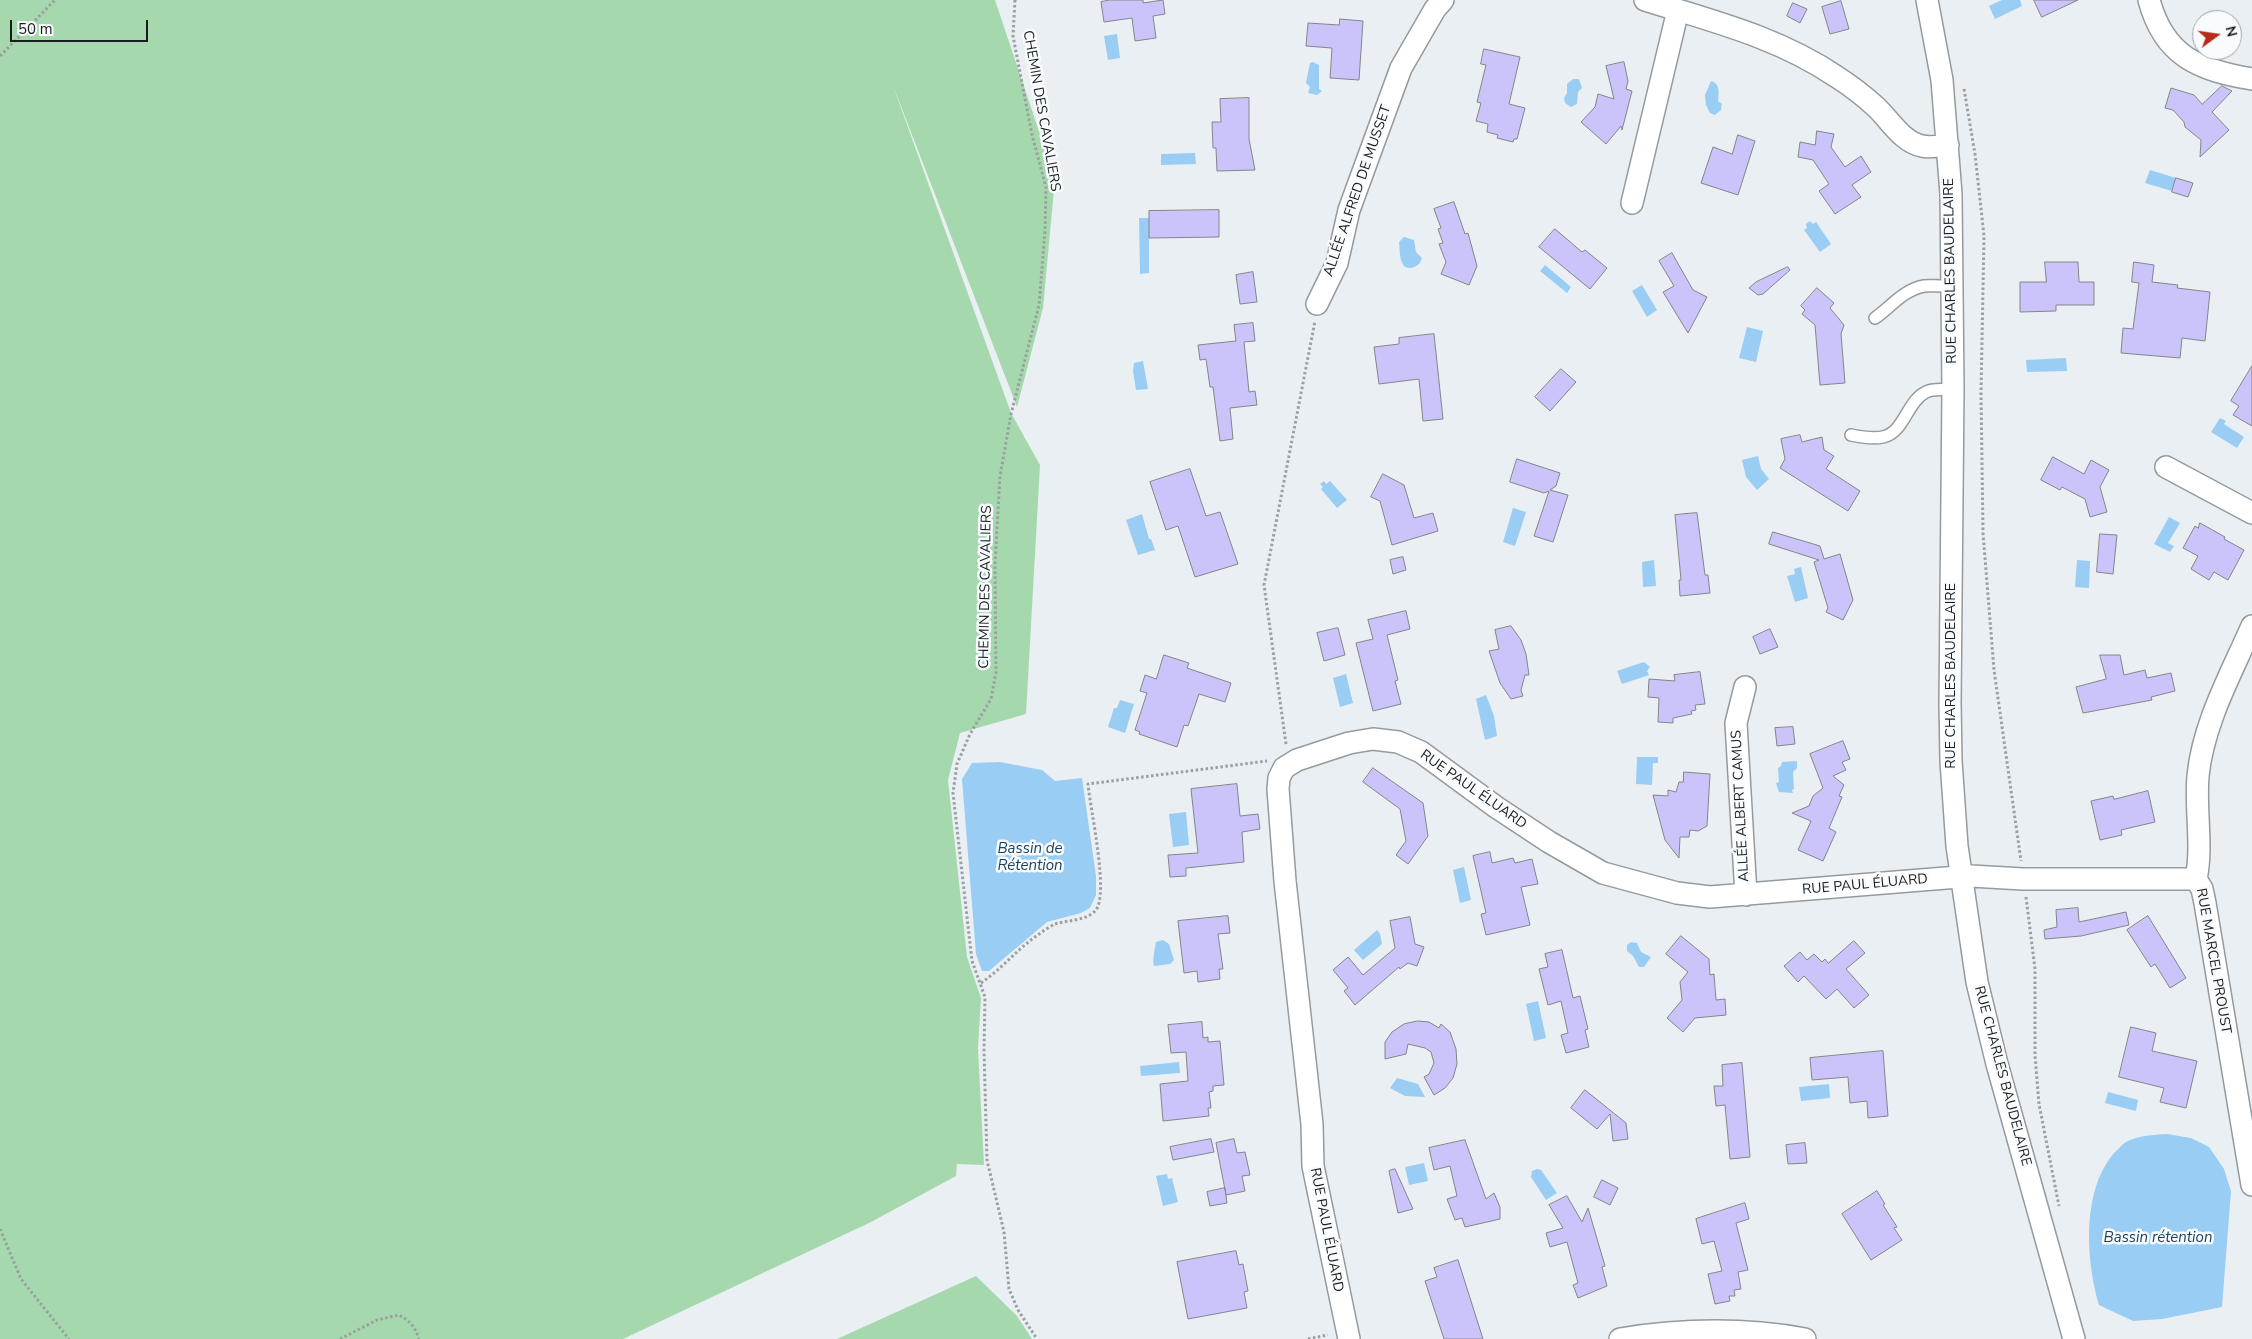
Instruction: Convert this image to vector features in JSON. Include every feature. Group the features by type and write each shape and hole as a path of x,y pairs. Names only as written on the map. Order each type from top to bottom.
{"street":[{"name":"ALLÉE ALFRED DE MUSSET","path":"1317,304 1337,263 1349,210 1401,68 1435,8 1443,0"},
{"path":"1645,0 1781,44 1810,58 1838,77 1875,106 1895,128 1913,142 1929,147 1948,145"},
{"name":"RUE CHARLES BAUDELAIRE","path":"1927,0 1942,80 1951,194 1953,390 1950,703 1953,801 1977,982 1997,1064 2074,1339"},
{"path":"2149,0 2162,35 2178,53 2199,66 2252,80"},
{"path":"1632,203 1678,10"},
{"path":"2166,467 2252,513"},
{"path":"2196,879 2199,866 2197,796 2202,755 2219,701 2252,626"},
{"name":"ALLÉE ALBERT CAMUS","path":"1744,687 1736,723 1746,895"},
{"name":"RUE PAUL ÉLUARD","path":"1349,1339 1313,1166 1312,1124 1285,881 1278,788 1279,778 1286,766 1357,742 1373,739 1398,742 1421,752 1549,842 1604,872 1676,893 1710,897 1746,895 1962,877"},
{"name":"RUE MARCEL PROUST","path":"1962,877 2196,879 2202,889 2205,902 2252,1186"},
{"path":"1620,1339 1667,1332 1714,1330 1776,1334 1806,1339"}],"lane":[{"path":"1875,318 1885,312 1894,302 1914,289 1926,286 1952,285"},
{"path":"1851,435 1869,438 1888,435 1897,428 1921,395 1934,390 1953,390"}],"path":[{"path":"0,56 55,0"},
{"name":"CHEMIN DES CAVALIERS","path":"1015,0 1013,36 1032,135 1046,187 1045,230 1039,305 1011,414 1000,476 995,564 996,672 991,699 970,734 957,764 953,793 972,961 986,997 984,1051 987,1160 1004,1232 1009,1289 1018,1310 1037,1339"},
{"path":"1963,85 1975,154 1984,236 1981,393 1983,533 1994,670 2035,969 2034,1055 2038,1104 2060,1213"},
{"path":"1286,766 1264,585 1317,304"},
{"path":"981,983 994,974 1034,937 1054,925 1085,917 1096,911 1101,897 1100,872 1088,784 1276,760 1286,766"},
{"path":"0,1229 21,1279 69,1339"},
{"path":"340,1339 377,1320 398,1315 416,1328 419,1339"}],"green space":[{"path":"0,0 995,0 1055,179 1043,308 1017,407 892,83 1011,413 1040,465 1026,714 960,733 948,780 967,957 981,998 978,1048 984,1165 957,1164 956,1176 871,1222 623,1339 0,1339"},
{"path":"976,1276 1017,1316 1032,1339 837,1339"}],"water":[{"path":"2002,0 2020,0 2022,6 1995,19 1989,6"},
{"path":"1117,34 1120,58 1108,60 1104,36"},
{"path":"1313,62 1319,65 1319,89 1322,91 1317,95 1308,93 1310,87 1306,83 1310,63"},
{"path":"1573,79 1579,79 1582,88 1578,92 1577,104 1571,107 1565,103 1564,98 1567,93 1567,84"},
{"path":"1711,81 1717,86 1719,92 1718,101 1722,104 1721,110 1715,115 1710,113 1706,105 1705,95"},
{"path":"1195,153 1196,164 1161,165 1161,154"},
{"path":"2150,170 2176,178 2172,191 2145,183"},
{"path":"1139,218 1149,218 1149,273 1140,274"},
{"path":"1810,221 1813,224 1816,222 1831,244 1820,252 1804,230 1807,228 1806,224"},
{"path":"1404,237 1414,240 1416,252 1422,258 1412,268 1404,266 1401,261 1399,242"},
{"path":"1545,265 1571,287 1567,293 1540,271"},
{"path":"1642,285 1657,310 1647,317 1632,291"},
{"path":"1747,327 1763,331 1756,362 1739,358"},
{"path":"2066,358 2067,371 2027,372 2026,360"},
{"path":"1143,361 1148,389 1136,390 1133,371 1134,363"},
{"path":"2220,418 2226,421 2224,424 2244,437 2237,448 2211,432"},
{"path":"1758,456 1761,469 1769,479 1757,490 1746,477 1742,460"},
{"path":"1324,481 1326,484 1330,481 1347,500 1337,508 1321,489 1323,487 1320,484"},
{"path":"1513,508 1526,512 1515,546 1503,542"},
{"path":"1142,514 1149,539 1151,539 1155,550 1138,555 1126,520"},
{"path":"2169,517 2180,523 2168,543 2174,546 2170,552 2154,544"},
{"path":"1654,560 1656,586 1643,587 1642,562"},
{"path":"2077,560 2090,561 2089,588 2075,587"},
{"path":"1801,567 1808,598 1795,602 1787,576 1795,574 1794,569"},
{"path":"1644,662 1650,667 1647,671 1649,675 1622,684 1617,671"},
{"path":"1346,674 1353,703 1340,707 1333,678"},
{"path":"1486,695 1494,716 1497,736 1485,740 1476,699"},
{"path":"1120,700 1134,704 1125,733 1108,727 1114,708 1117,708"},
{"path":"1637,757 1658,757 1658,763 1653,763 1652,785 1636,784"},
{"path":"1797,761 1797,768 1793,772 1793,793 1779,792 1776,783 1779,782 1778,768 1782,762"},
{"name":"Bassin de Rétention","path":"1000,762 1042,770 1055,781 1082,778 1096,876 1096,895 1090,908 1081,913 1047,922 989,971 982,971 976,954 962,779 972,763"},
{"path":"1186,812 1189,845 1173,847 1169,814"},
{"path":"1464,867 1471,900 1460,903 1453,870"},
{"path":"1377,930 1382,944 1363,960 1354,950"},
{"path":"1163,940 1169,944 1174,960 1170,964 1154,966 1153,958 1156,942"},
{"path":"1631,942 1637,943 1641,952 1651,957 1644,967 1639,967 1633,956 1627,951 1627,945"},
{"path":"1538,1001 1546,1038 1534,1041 1526,1004"},
{"path":"1179,1062 1180,1073 1141,1076 1140,1066"},
{"path":"1397,1078 1418,1084 1425,1097 1405,1096 1390,1088"},
{"path":"1829,1084 1830,1098 1801,1101 1799,1087"},
{"path":"2108,1092 2138,1100 2136,1111 2105,1103"},
{"name":"Bassin rétention","path":"2167,1134 2191,1138 2209,1147 2224,1169 2231,1191 2222,1307 2162,1319 2133,1321 2099,1305 2089,1247 2092,1205 2096,1186 2104,1168 2123,1144 2141,1137"},
{"path":"1424,1163 1428,1181 1409,1185 1405,1167"},
{"path":"1541,1170 1557,1193 1546,1200 1531,1177 1532,1171"},
{"path":"1167,1174 1168,1179 1172,1178 1178,1202 1163,1206 1156,1176"}],"building":[{"path":"1110,0 1143,0 1143,3 1163,0 1165,14 1153,16 1156,38 1135,41 1132,18 1104,22 1101,2"},
{"path":"2034,0 2078,0 2042,17"},
{"path":"1841,1 1849,29 1830,34 1822,7"},
{"path":"1793,3 1807,9 1800,23 1787,16"},
{"path":"1340,19 1363,21 1359,80 1330,78 1332,48 1306,46 1308,23 1339,25"},
{"path":"1484,49 1520,57 1509,104 1525,108 1517,139 1514,139 1513,142 1497,138 1498,135 1487,132 1488,124 1476,121 1481,103 1477,102 1486,65 1481,64"},
{"path":"1624,62 1628,81 1626,89 1632,91 1622,130 1621,126 1606,144 1581,122 1595,107 1598,94 1614,99 1606,66"},
{"path":"2222,86 2232,91 2212,112 2229,130 2200,157 2201,140 2185,127 2184,122 2173,110 2165,108 2171,88 2194,95 2202,104"},
{"path":"1249,98 1249,139 1255,170 1217,171 1216,148 1213,148 1212,122 1221,122 1220,99"},
{"path":"1817,131 1834,134 1831,147 1845,167 1861,156 1871,172 1852,185 1861,197 1835,214 1819,191 1829,184 1813,160 1798,157 1800,142 1815,145"},
{"path":"1738,135 1755,141 1738,195 1701,183 1713,147 1732,154"},
{"path":"2176,178 2193,183 2188,197 2172,192"},
{"path":"1454,202 1465,234 1468,233 1477,266 1469,285 1441,274 1446,262 1439,244 1443,243 1438,229 1441,228 1434,209"},
{"path":"1219,210 1219,237 1149,238 1149,211"},
{"path":"1555,229 1582,252 1585,250 1607,268 1590,289 1539,247"},
{"path":"1672,253 1693,290 1707,297 1688,333 1663,292 1674,286 1659,261"},
{"path":"2045,262 2078,262 2079,282 2094,282 2094,305 2056,305 2056,311 2020,312 2020,282 2046,282"},
{"path":"2134,262 2154,265 2152,282 2178,285 2177,288 2210,292 2205,341 2182,338 2180,358 2121,353 2123,328 2133,329 2139,283 2132,282"},
{"path":"1788,267 1790,270 1763,294 1758,295 1749,288 1756,282"},
{"path":"1253,272 1257,302 1240,304 1236,275"},
{"path":"1817,288 1834,303 1830,308 1844,325 1841,334 1845,383 1820,385 1815,325 1802,314 1805,310 1801,306"},
{"path":"1253,323 1255,341 1244,342 1249,392 1255,391 1257,405 1230,408 1233,439 1220,441 1213,387 1210,387 1206,359 1200,360 1198,345 1236,341 1234,325"},
{"path":"1434,334 1443,419 1423,421 1419,379 1379,384 1374,347 1399,344 1399,338"},
{"path":"2252,366 2252,426 2233,415 2239,406 2231,401"},
{"path":"1561,369 1576,382 1550,411 1535,397"},
{"path":"1800,435 1802,442 1822,437 1824,450 1834,456 1826,469 1860,491 1848,511 1780,468 1785,459 1781,439"},
{"path":"2053,457 2084,474 2091,460 2109,470 2100,487 2107,512 2090,517 2085,499 2062,487 2060,490 2041,480"},
{"path":"1517,459 1560,473 1556,486 1550,490 1568,495 1553,542 1534,536 1549,491 1544,493 1510,482"},
{"path":"1190,469 1206,516 1220,512 1238,564 1195,577 1178,526 1166,530 1150,482"},
{"path":"1383,474 1404,485 1414,518 1433,513 1438,531 1392,545 1380,501 1371,497"},
{"path":"1697,513 1705,575 1708,575 1710,593 1680,596 1679,580 1681,580 1675,515"},
{"path":"2200,523 2244,550 2228,580 2214,572 2209,580 2191,569 2198,556 2183,548 2195,526 2198,528"},
{"path":"1773,532 1820,546 1824,559 1840,554 1853,600 1843,620 1826,612 1828,608 1814,562 1819,560 1769,544"},
{"path":"2100,534 2117,535 2113,574 2097,572"},
{"path":"1403,557 1406,570 1393,574 1390,560"},
{"path":"1406,611 1410,629 1387,635 1398,680 1395,681 1401,704 1373,711 1356,643 1373,639 1368,620"},
{"path":"1511,626 1521,640 1526,654 1529,675 1525,675 1521,690 1523,696 1511,699 1500,683 1489,651 1499,649 1495,630"},
{"path":"1338,628 1345,655 1324,661 1317,633"},
{"path":"1770,629 1778,647 1760,654 1753,637"},
{"path":"1164,655 1189,663 1187,668 1231,683 1225,702 1199,694 1188,726 1184,725 1177,747 1139,734 1140,732 1135,730 1147,693 1140,691 1145,675 1156,679"},
{"path":"2100,655 2120,655 2124,675 2145,670 2147,678 2171,673 2175,691 2151,697 2152,700 2083,713 2076,687 2106,679"},
{"path":"1700,672 1705,704 1695,705 1696,710 1691,711 1692,714 1673,718 1673,723 1658,722 1659,698 1648,697 1649,679 1675,681 1674,675"},
{"path":"1793,727 1795,744 1777,746 1775,728"},
{"path":"1843,741 1850,759 1842,762 1846,770 1833,776 1844,785 1839,796 1842,797 1829,828 1836,832 1823,861 1798,850 1811,821 1792,813 1809,806 1813,796 1823,788 1810,754"},
{"path":"1373,768 1423,803 1428,836 1408,864 1396,855 1406,841 1400,809 1363,782"},
{"path":"1684,772 1710,774 1707,826 1698,831 1690,830 1689,837 1680,837 1679,858 1665,840 1653,795 1668,796 1668,790 1676,792 1679,782 1683,782"},
{"path":"1237,784 1240,816 1258,814 1260,829 1242,832 1244,862 1186,868 1186,876 1170,877 1168,855 1198,853 1191,789"},
{"path":"2148,791 2155,822 2121,830 2122,835 2100,840 2091,801 2113,796 2114,799"},
{"path":"1490,852 1492,863 1513,858 1515,863 1532,859 1538,884 1521,887 1530,925 1486,935 1481,914 1486,913 1473,856"},
{"path":"2078,908 2079,922 2126,912 2129,925 2081,936 2045,939 2044,930 2057,927 2056,910"},
{"path":"1228,916 1230,933 1218,934 1223,969 1219,969 1220,979 1198,982 1197,971 1184,973 1178,921"},
{"path":"2148,916 2186,978 2170,988 2155,964 2151,967 2127,930"},
{"path":"1410,917 1415,944 1424,947 1417,966 1408,963 1400,969 1399,967 1355,1005 1344,991 1348,988 1333,970 1348,957 1363,975 1395,948 1390,921"},
{"path":"1681,936 1709,959 1710,975 1714,974 1716,1000 1725,999 1726,1015 1695,1018 1683,1032 1667,1018 1682,1000 1680,982 1688,972 1666,954"},
{"path":"1854,941 1865,953 1846,969 1869,995 1854,1008 1837,989 1826,999 1804,976 1798,982 1784,966 1800,952 1807,960 1814,954 1822,962 1825,959 1828,963"},
{"path":"1562,950 1573,998 1580,996 1588,1029 1585,1030 1589,1047 1566,1053 1561,1035 1568,1033 1561,1001 1548,1005 1539,969 1548,967 1545,954"},
{"path":"1418,1021 1429,1022 1439,1028 1441,1024 1450,1032 1456,1049 1457,1064 1453,1078 1445,1088 1434,1095 1424,1077 1429,1074 1434,1063 1431,1052 1425,1048 1408,1044 1406,1054 1385,1059 1385,1042 1392,1032 1404,1024"},
{"path":"1202,1022 1203,1038 1208,1037 1208,1042 1220,1041 1224,1085 1213,1086 1213,1091 1209,1092 1211,1108 1208,1108 1209,1116 1163,1121 1160,1084 1188,1081 1186,1052 1171,1053 1168,1025"},
{"path":"2131,1027 2156,1033 2152,1051 2197,1061 2186,1108 2160,1102 2164,1088 2119,1077"},
{"path":"1883,1051 1888,1116 1868,1118 1867,1101 1850,1103 1848,1077 1812,1080 1810,1058"},
{"path":"1742,1063 1750,1157 1730,1159 1725,1105 1716,1106 1714,1086 1723,1086 1722,1065"},
{"path":"1585,1090 1626,1123 1628,1139 1613,1141 1610,1114 1597,1129 1571,1108"},
{"path":"1211,1139 1214,1152 1173,1160 1170,1147"},
{"path":"1234,1139 1237,1153 1245,1152 1250,1175 1242,1176 1245,1191 1226,1195 1216,1143"},
{"path":"1465,1140 1486,1199 1494,1193 1500,1207 1500,1219 1465,1227 1462,1218 1455,1220 1447,1199 1457,1196 1450,1166 1434,1170 1429,1148"},
{"path":"1805,1143 1807,1163 1788,1164 1786,1145"},
{"path":"1395,1169 1413,1209 1398,1213 1389,1171"},
{"path":"1602,1180 1618,1188 1610,1205 1594,1197"},
{"path":"1225,1188 1227,1203 1210,1206 1207,1192"},
{"path":"1877,1191 1885,1204 1883,1205 1897,1227 1894,1228 1902,1240 1871,1260 1842,1214"},
{"path":"1567,1196 1582,1222 1588,1208 1605,1266 1602,1267 1607,1286 1578,1298 1573,1285 1578,1283 1567,1242 1550,1247 1546,1233 1563,1228 1549,1205"},
{"path":"1745,1203 1749,1219 1736,1223 1748,1270 1738,1272 1741,1289 1734,1290 1735,1296 1729,1296 1730,1301 1715,1304 1708,1274 1722,1271 1714,1241 1702,1244 1696,1219"},
{"path":"1236,1251 1239,1265 1243,1264 1248,1291 1244,1292 1247,1308 1188,1319 1177,1262"},
{"path":"1458,1260 1483,1339 1444,1339 1425,1281 1437,1277 1434,1268"}]}
